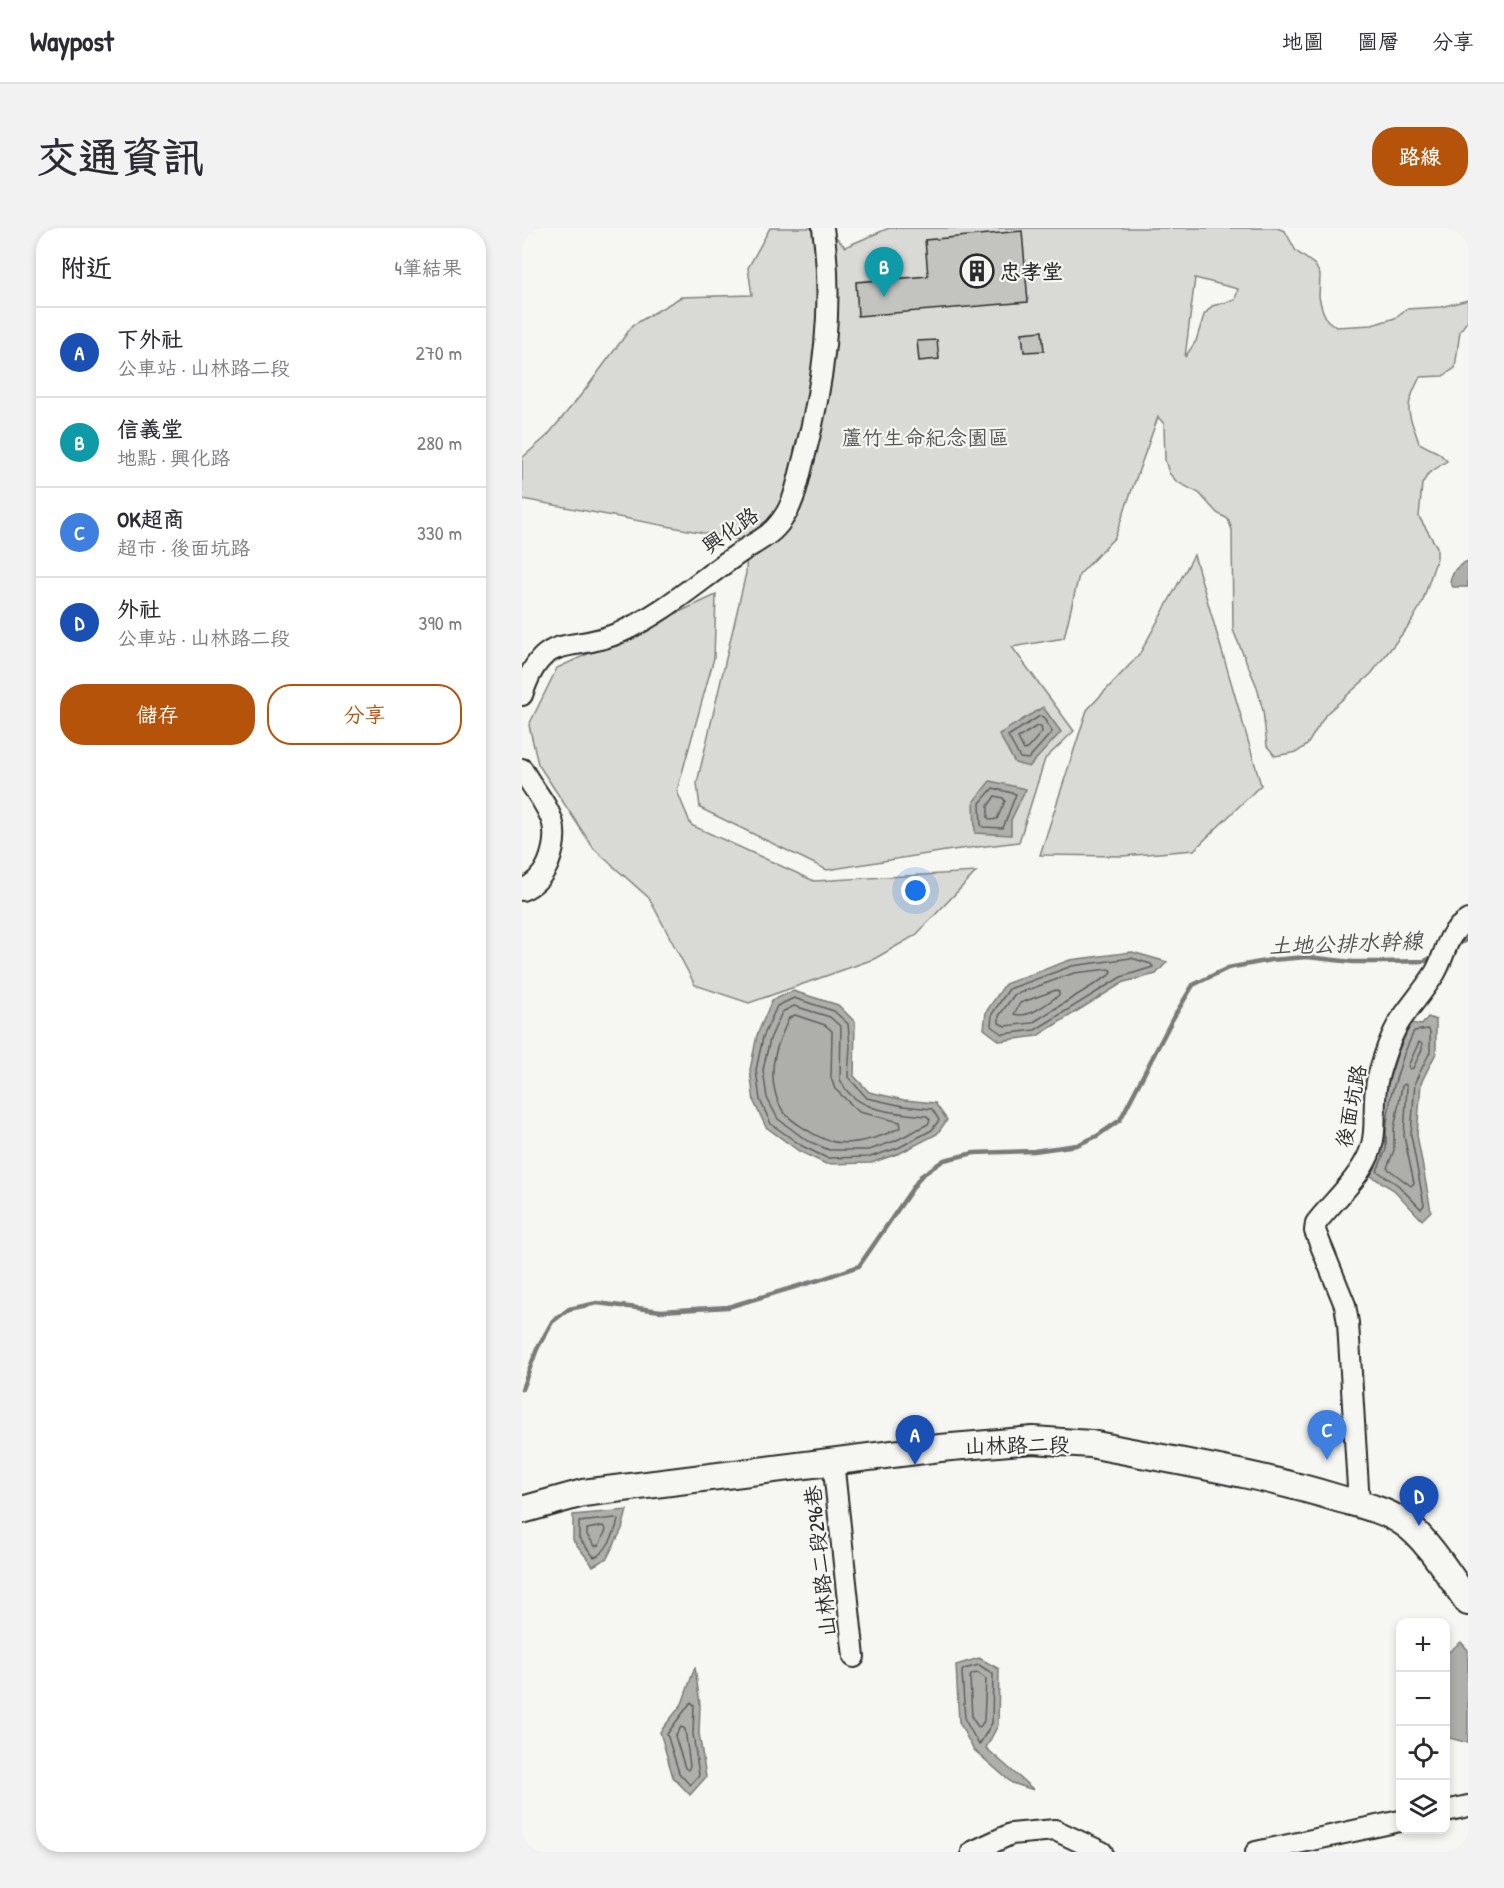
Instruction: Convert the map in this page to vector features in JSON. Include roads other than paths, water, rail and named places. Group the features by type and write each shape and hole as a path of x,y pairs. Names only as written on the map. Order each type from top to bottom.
{"main road":[{"name":"山林路二段","path":"522,1510 583,1493 833,1461 993,1442 1062,1441 1091,1444 1269,1479 1359,1504 1401,1521 1416,1532 1468,1602"}],"street":[{"name":"興化路","path":"522,695 536,662 546,653 565,645 612,635 639,622 672,602 741,551 770,534 782,520 793,500 821,382 829,287 823,228"},
{"path":"522,769 548,809 554,823 554,847 544,873 529,887 522,890"},
{"name":"後面坑路","path":"1359,1504 1348,1323 1345,1305 1315,1231 1316,1223 1352,1181 1368,1155 1372,1143 1377,1078 1392,1037 1398,1024 1434,975 1453,931 1468,920"},
{"name":"山林路二段296巷","path":"833,1461 854,1657"},
{"path":"1450,1810 1468,1806"},
{"path":"1256,1852 1396,1822"},
{"path":"972,1852 1011,1834 1055,1830 1102,1852"}],"water":[{"path":"1468,561 1468,587 1453,587 1450,581 1454,571"},
{"path":"1043,707 1061,732 1029,767 1015,763 999,734"},
{"path":"990,781 1026,789 1011,820 1011,835 975,833 974,801"},
{"path":"1132,952 1167,962 1156,974 1124,982 1037,1036 1000,1041 984,1029 986,1012 1005,984 1070,960"},
{"path":"793,991 838,1005 855,1022 854,1076 869,1092 904,1100 935,1103 947,1120 937,1134 900,1153 871,1163 826,1164 799,1151 766,1127 754,1102 750,1070 757,1035 772,1000"},
{"path":"1428,1017 1436,1020 1436,1053 1421,1083 1417,1135 1431,1211 1422,1220 1394,1190 1369,1175 1381,1148 1380,1128 1385,1093 1398,1052 1411,1023 1422,1025"},
{"path":"627,1510 622,1529 607,1558 593,1566 573,1540 573,1515"},
{"path":"1461,1642 1468,1650 1468,1743 1450,1738 1450,1651"},
{"path":"979,1658 999,1669 998,1725 986,1748 1034,1790 1012,1783 973,1749 959,1722 956,1665"},
{"path":"695,1667 700,1705 699,1733 706,1777 690,1795 673,1777 660,1732 682,1704"}],"waterway":[{"name":"土地公排水幹線","path":"1455,946 1468,939"},
{"name":"土地公排水幹線","path":"522,1389 537,1349 552,1322 569,1309 597,1303 661,1311 728,1307 822,1279 859,1266 921,1176 944,1160 974,1153 1034,1151 1077,1145 1097,1136 1120,1120 1172,1020 1193,985 1228,968 1271,960 1307,957 1353,962 1381,962 1425,961 1436,955"}],"place":[{"name":"忠孝堂","path":"977,271"},
{"name":"信義堂","path":"884,297"},
{"name":"OK超商","path":"1327,1460"},
{"name":"下外社","path":"915,1465"},
{"name":"外社","path":"1419,1526"}],"park label":[{"name":"蘆竹生命紀念園區","path":"925,437"}]}
